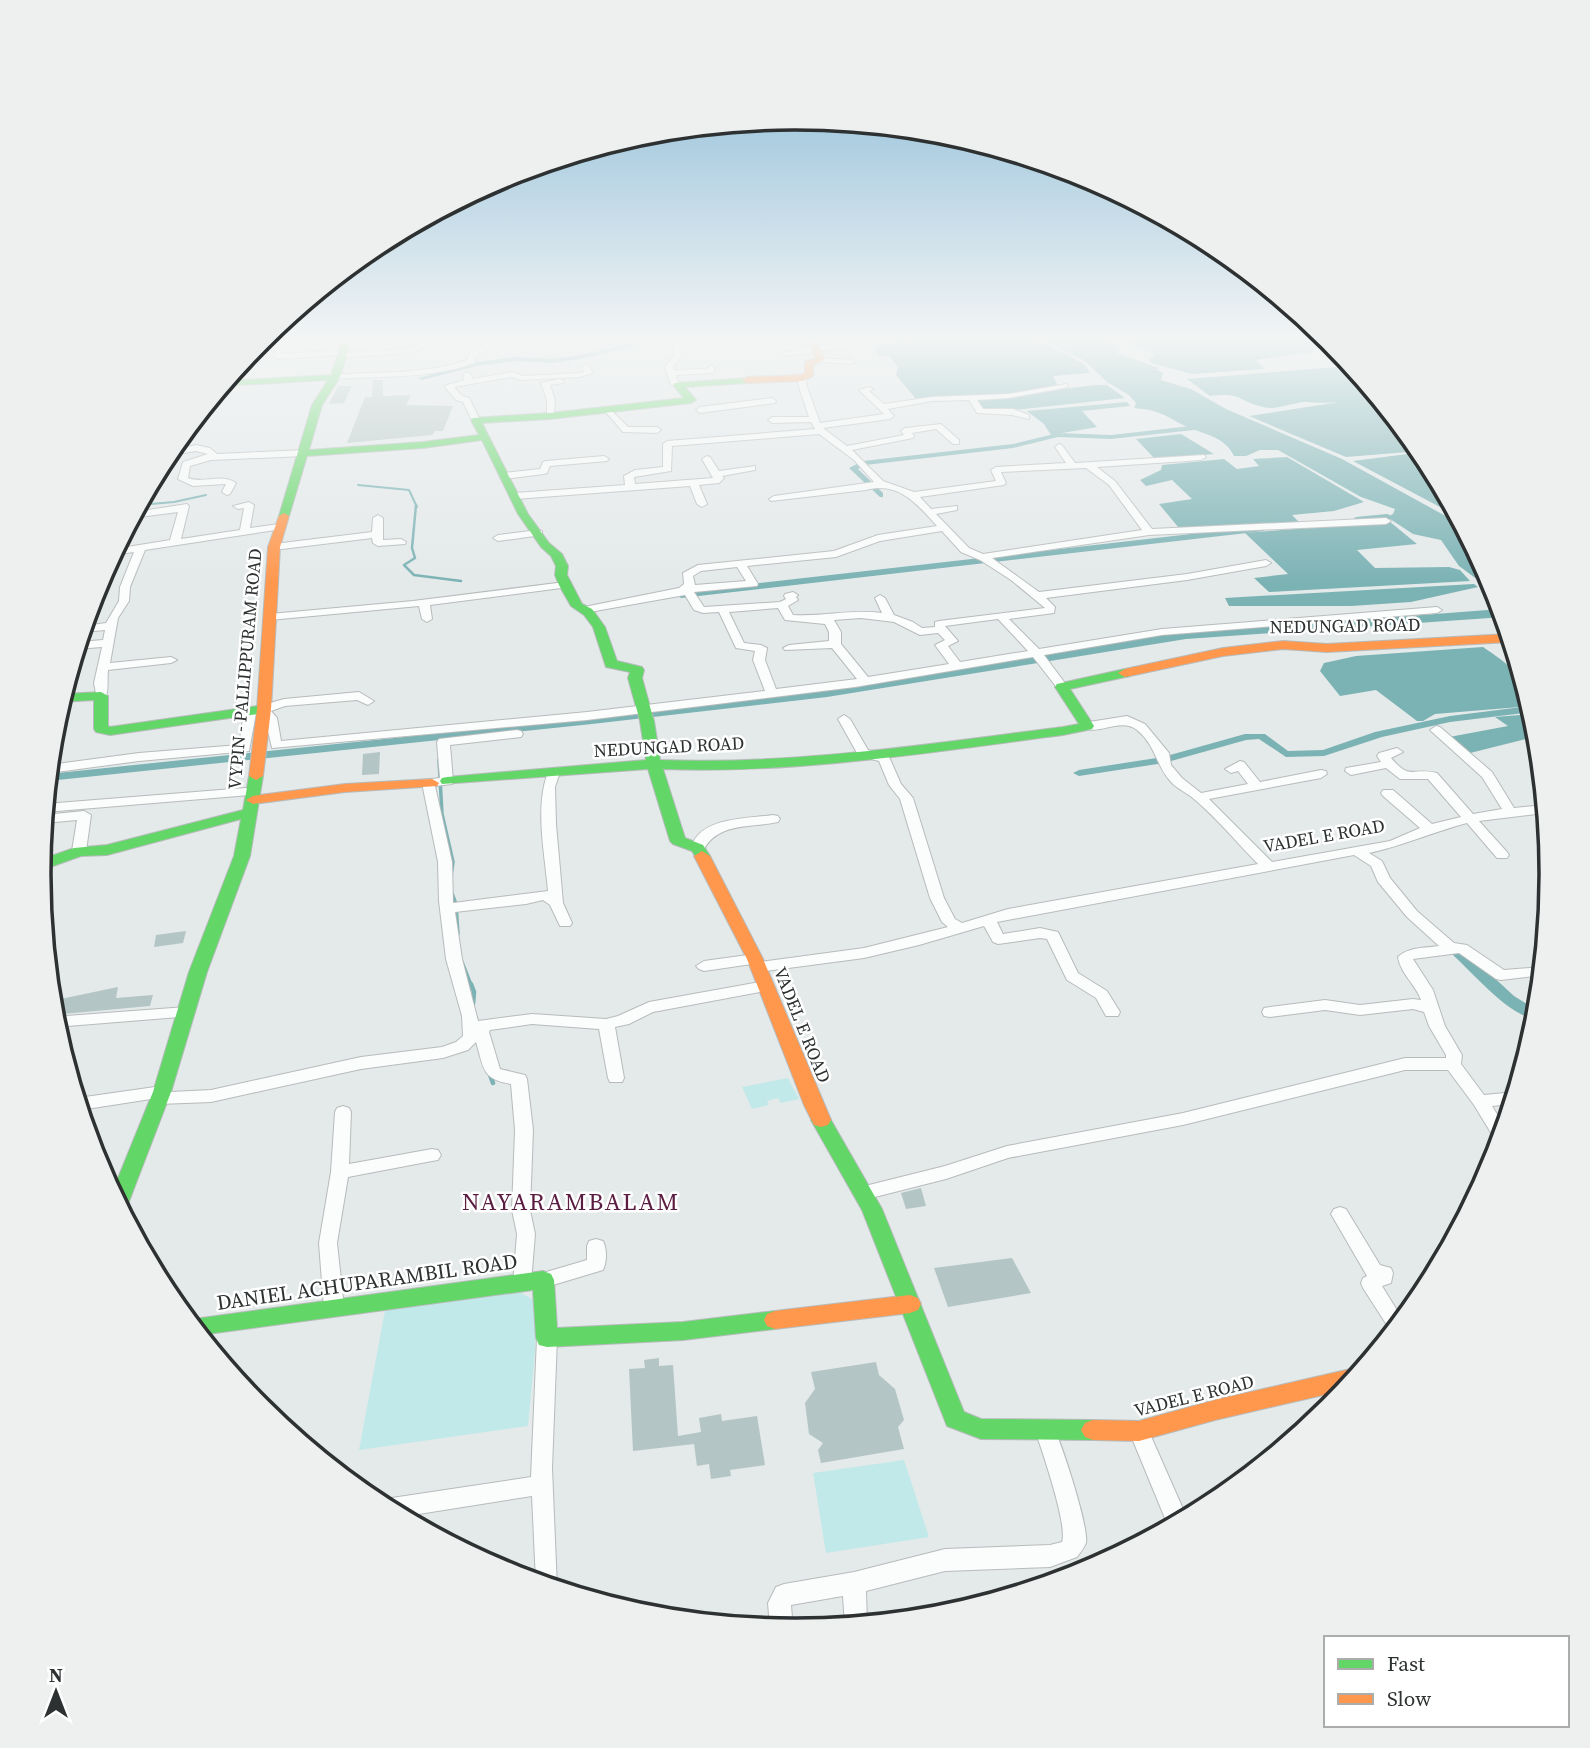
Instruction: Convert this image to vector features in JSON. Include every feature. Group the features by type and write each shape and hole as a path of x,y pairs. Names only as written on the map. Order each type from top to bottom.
{"street":[{"name":"VYPIN - PALLIPPURAM ROAD","path":"123,1192 160,1095 186,1012 242,856 255,776 257,711 270,617 274,547 305,453 312,421"},
{"path":"476,421 504,475 504,481 523,514 556,554 562,566 561,575 565,585 578,606 599,627 611,664 637,670 635,678 654,764 678,841 698,848"},
{"path":"618,421 626,430 657,429"},
{"path":"777,421 818,425"},
{"path":"816,421 880,483 913,495 965,550 985,559 1050,607 1050,611 939,624 951,641 941,645 956,665"},
{"path":"629,486 629,476 635,473 668,469 667,444 853,421"},
{"path":"846,449 910,436 905,431 939,426 956,442"},
{"path":"227,492 231,483 227,481 193,483 183,479 186,464 211,457 424,445 485,437"},
{"path":"1059,447 1073,466"},
{"path":"183,451 200,448 209,450 211,457"},
{"path":"913,495 1001,483 996,470 1201,457"},
{"path":"504,475 544,471 546,464 604,459"},
{"path":"515,496 716,481 719,478 706,459"},
{"path":"1088,465 1112,483 1149,533"},
{"path":"717,474 752,468"},
{"path":"693,483 702,504"},
{"path":"774,499 855,489 880,483"},
{"path":"238,506 249,505 245,531"},
{"path":"144,514 175,510 184,506 175,542"},
{"path":"930,512 954,508"},
{"path":"378,518 378,543 401,542"},
{"path":"985,559 1149,533 1387,521"},
{"path":"125,551 279,527"},
{"path":"793,595 789,596 793,600 792,603 782,605 723,610 698,608 688,592 690,582 687,575 691,570 836,554 878,538 945,528"},
{"path":"498,538 538,533"},
{"path":"274,547 377,534"},
{"path":"140,549 125,587 124,600 111,626 101,696 101,729 110,731 359,695 368,701"},
{"path":"1036,596 1174,579 1266,563"},
{"path":"584,610 753,584 741,565"},
{"path":"270,617 424,603 565,585"},
{"path":"880,598 890,615"},
{"path":"424,603 427,619"},
{"path":"782,605 789,618 890,615 906,620 920,632 941,629"},
{"path":"723,610 740,646 760,646 759,660 771,692"},
{"path":"257,711 271,718 276,745 645,715 771,692 864,681 1035,651 1173,631 1437,610"},
{"path":"1006,615 1003,619 1035,651 1087,726"},
{"path":"823,618 829,621 835,632 835,644 864,681"},
{"path":"93,628 111,626"},
{"name":"NEDUNGAD ROAD","path":"1062,687 1223,652 1283,645 1327,648 1501,638"},
{"path":"87,645 108,643"},
{"path":"789,648 835,644"},
{"path":"104,667 171,660"},
{"path":"72,697 101,696"},
{"path":"59,768 139,757 245,748 257,711"},
{"path":"844,719 863,752 884,759 895,785 906,798 937,898 948,922 961,928"},
{"name":"NEDUNGAD ROAD","path":"51,861 79,851 107,850 250,801 345,788 553,775 654,764 705,766 870,756 1112,721 1135,722 1164,759 1177,781 1199,797 1268,866"},
{"path":"1436,730 1487,775 1510,811"},
{"path":"517,734 443,742 436,782 445,862 454,907 454,959 493,1072 499,1076 519,1079 524,1130 521,1210 526,1234 522,1283"},
{"path":"1352,771 1394,758 1403,776 1432,776 1502,855"},
{"path":"1231,769 1240,765 1257,786"},
{"path":"1199,797 1321,774"},
{"path":"553,775 549,824 556,903 565,923"},
{"path":"1388,793 1427,828"},
{"path":"54,808 250,801"},
{"name":"VADEL E ROAD","path":"1339,1382 1215,1410 1139,1431 981,1429 955,1419 872,1209 813,1105 756,963 864,953 989,920 1393,844 1427,828 1468,818 1536,809"},
{"path":"53,819 84,815 79,851"},
{"path":"704,966 756,963 698,848 700,839 719,827 773,819"},
{"path":"1355,850 1377,864 1383,879 1412,914 1450,948"},
{"path":"454,907 526,900 545,895 556,903"},
{"path":"989,920 998,939 1040,933 1053,935 1072,976 1102,995 1112,1012"},
{"path":"1495,1126 1453,1064 1454,1055 1437,1026 1425,990 1406,964 1405,957 1462,948 1502,975 1533,972"},
{"path":"476,1027 531,1019 606,1024 623,1020 649,1007 765,986"},
{"path":"1270,1012 1325,1005 1360,1010 1413,1004 1432,1008"},
{"path":"66,1022 186,1012"},
{"path":"606,1024 616,1078"},
{"path":"87,1103 160,1095 211,1096 260,1083 361,1063 443,1052 462,1046 476,1027"},
{"path":"863,1193 946,1172 1007,1152 1183,1119 1405,1064 1453,1064"},
{"path":"1480,1101 1504,1099"},
{"path":"334,1308 328,1243 340,1172 343,1112"},
{"path":"340,1172 432,1155"},
{"path":"1340,1214 1374,1271 1384,1273 1384,1278 1370,1283 1392,1317"},
{"path":"543,1280 596,1265 596,1246"},
{"name":"DANIEL ACHUPARAMBIL ROAD","path":"204,1326 543,1280 547,1338"},
{"path":"546,1575 542,1485 547,1338 683,1331 910,1304"},
{"path":"781,1618 779,1603 784,1595 854,1583 945,1560 1050,1556 1069,1550 1075,1542 1074,1531 1045,1430"},
{"path":"1139,1431 1174,1514"},
{"path":"402,1506 542,1485"},
{"path":"854,1583 856,1616"}],"shaded area":[{"path":"1040,421 1091,421 1097,427 1051,435"},
{"path":"1174,421 1253,421 1342,459 1448,517 1479,581 1459,566 1441,540 1413,534 1387,517 1393,514 1395,509 1361,497 1278,450 1260,450 1246,456 1234,456 1225,444 1212,436"},
{"path":"1260,421 1385,421 1408,452 1346,457"},
{"path":"1181,434 1214,454 1155,459 1136,439"},
{"path":"1409,454 1444,509 1353,461"},
{"path":"1287,457 1364,502 1334,511 1292,515 1299,522 1184,534 1159,504 1192,499 1172,480 1146,486 1140,480 1161,470 1162,465 1224,459 1237,469 1259,466 1253,459"},
{"path":"1389,521 1417,544 1357,550 1375,568 1449,567 1460,570 1470,581 1269,592 1254,578 1288,574 1245,533"},
{"path":"1474,584 1478,587 1411,602 1351,606 1229,606 1225,598"},
{"path":"1491,610 1494,618 1186,639 827,697 57,780 58,773 624,714 1171,634"},
{"path":"1483,647 1510,668 1520,707 1435,714 1423,721 1417,721 1376,690 1340,696 1320,671 1324,663 1356,656"},
{"path":"1522,715 1527,739 1466,754 1444,738 1508,726 1495,717"},
{"path":"788,1078 799,1099 781,1103 778,1098 767,1101 769,1105 752,1109 742,1087"},
{"path":"519,1292 536,1301 535,1352 528,1426 359,1450 386,1305"},
{"path":"904,1460 929,1537 826,1553 813,1473"}],"building":[{"path":"356,421 447,421 443,431 435,431 432,435 347,443"},
{"path":"380,752 379,774 362,775 363,754"},
{"path":"186,931 183,943 154,947 156,935"},
{"path":"118,987 116,998 153,995 150,1006 64,1014 62,999"},
{"path":"921,1188 926,1206 906,1209 901,1193"},
{"path":"1012,1258 1031,1293 948,1307 934,1268"},
{"path":"659,1358 659,1366 673,1365 678,1436 701,1432 699,1418 721,1414 722,1421 757,1416 765,1465 730,1470 731,1476 711,1479 709,1464 697,1466 694,1444 633,1451 629,1369 645,1368 644,1360"},
{"path":"876,1362 879,1375 895,1389 904,1420 898,1427 904,1449 821,1463 818,1450 823,1443 809,1434 805,1403 815,1389 811,1372"}],"waterway":[{"path":"880,495 853,468 863,463 1013,446 1058,435 1111,437 1191,428"},
{"path":"358,485 409,490 417,507"},
{"path":"149,504 206,495"},
{"path":"416,505 412,548 415,558 404,565 414,575 461,581"},
{"path":"1356,520 1387,517"},
{"path":"681,595 1261,529"},
{"path":"1079,773 1164,760 1245,737 1261,736 1286,754 1324,753 1379,734 1450,719 1521,710"},
{"path":"439,760 442,814 453,862 451,876"},
{"path":"452,893 456,904 458,934"},
{"path":"1458,952 1509,999 1526,1011"},
{"path":"462,962 471,985"},
{"path":"471,984 474,992 473,1004"},
{"path":"489,1072 493,1083"}],"traffic: fast":[{"path":"284,516 312,421"},
{"path":"305,453 423,445 485,437 476,421"},
{"path":"485,437 523,514 545,545 556,554 562,566 561,575 565,585 577,606 588,612 599,627 611,664 637,670 635,678 647,721 654,764 678,841 698,848 702,856"},
{"path":"447,781 654,764 705,766 870,756 1063,731 1087,726 1062,687 1125,673"},
{"path":"72,697 101,696 101,729 110,731 264,709"},
{"path":"123,1192 162,1092 198,972 242,856 256,776"},
{"path":"51,861 79,851 107,850 251,812"},
{"path":"821,1120 872,1209 955,1419 981,1429 1093,1430"},
{"path":"204,1326 543,1280 547,1338 683,1331 775,1320"}],"traffic: slow":[{"path":"256,776 264,709 274,547 284,516"},
{"path":"1125,673 1223,652 1283,645 1327,648 1501,638"},
{"path":"253,800 345,788 432,783"},
{"path":"702,856 755,959 821,1120"},
{"path":"775,1320 910,1304"},
{"path":"1093,1430 1139,1431 1215,1410 1339,1382"}],"district":[{"name":"NAYARAMBALAM","path":"571,1202"}]}
